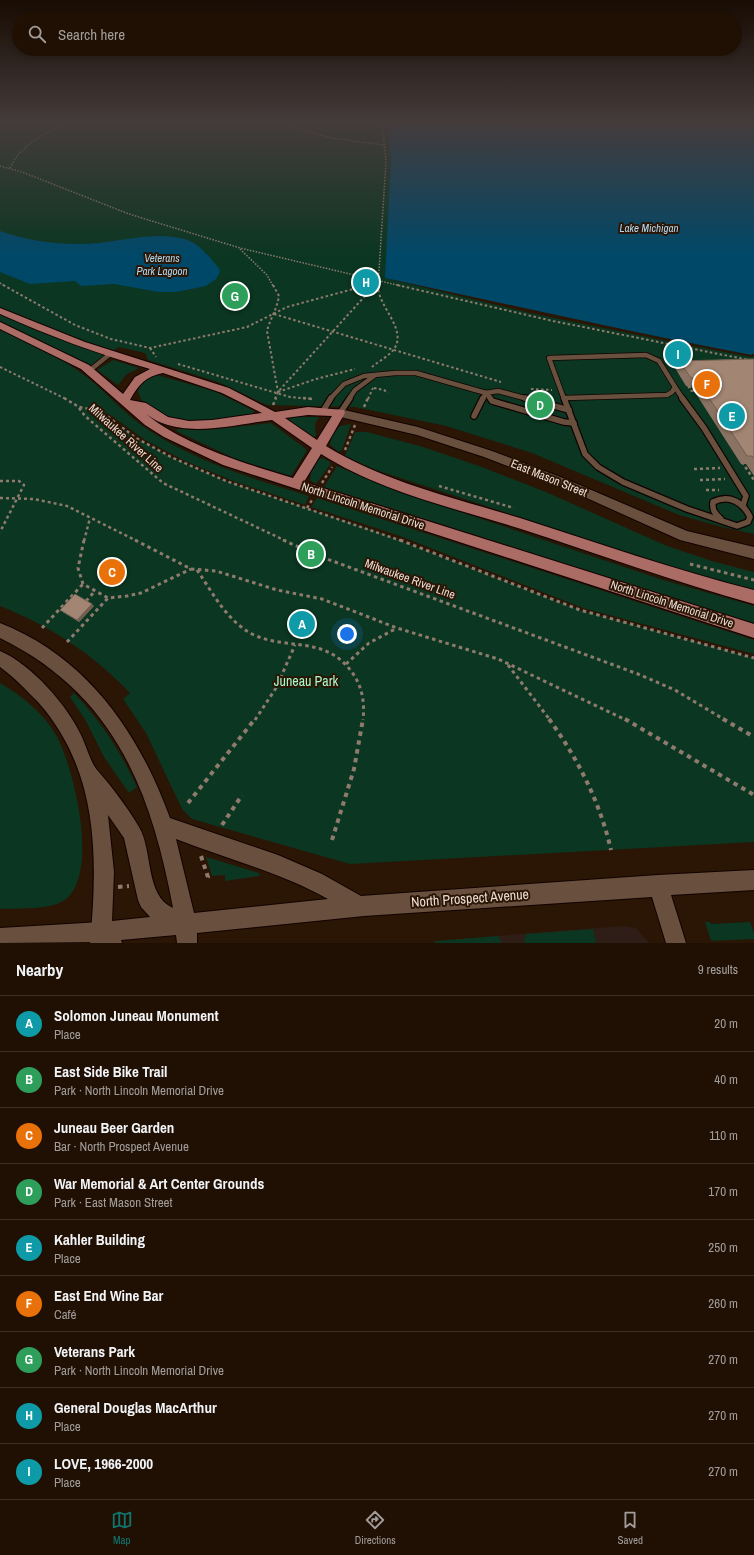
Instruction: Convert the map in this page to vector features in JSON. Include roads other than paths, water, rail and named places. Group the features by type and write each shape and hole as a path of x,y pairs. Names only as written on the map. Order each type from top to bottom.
{"main road":[{"path":"0,311 61,337 110,354 165,370 273,410 319,448 348,464 384,480 697,581 754,597"},
{"name":"North Lincoln Memorial Drive","path":"0,325 29,338 89,371 126,401 138,414 168,434 227,462 754,631"},
{"path":"165,370 153,371 138,379 126,401 142,406 165,420 189,425 212,424 273,410 323,411 340,413 296,484"},
{"name":"East Mason Street","path":"340,413 418,431 488,454 564,483 685,536 754,553"},
{"path":"0,630 26,643 65,670 104,709 122,734 152,792 163,825 187,934"},
{"path":"0,658 24,677 54,706 82,753 89,773 99,814 104,850 105,939"},
{"path":"89,773 133,834 148,900 160,913 187,934"},
{"path":"163,825 278,865 315,880 359,906"},
{"name":"North Prospect Avenue","path":"105,939 187,934 359,906 658,885 754,880"},
{"path":"658,885 676,943"}],"street":[{"path":"0,938 105,939"}],"lane":[{"path":"89,371 110,354"},
{"path":"721,520 714,513 712,507 713,502 718,498 731,498 743,505 750,517 748,522 744,525 736,526 666,501 623,482 598,467 585,454 549,358 651,356 659,361 693,415 704,428 746,496 743,505"},
{"path":"323,411 333,395 344,384 364,376 395,373 416,373 486,393 498,391 569,410"},
{"path":"340,413 355,390 374,376"},
{"path":"564,398 662,396 672,392 675,387"},
{"path":"474,416 486,393"},
{"path":"486,393 492,401 564,422 574,423"}],"water":[{"name":"Lake Michigan","path":"391,167 754,167 754,354 751,355 530,311 385,278"},
{"name":"Veterans Park Lagoon","path":"0,231 24,238 74,244 99,243 154,236 176,237 192,242 200,248 219,268 220,272 216,279 206,286 176,292 159,292 114,284 81,286 75,281 30,284 0,272"}],"place":[{"name":"General Douglas MacArthur","path":"366,282"},
{"name":"Veterans Park","path":"235,296"},
{"name":"LOVE, 1966-2000","path":"678,354"},
{"name":"East End Wine Bar","path":"707,384"},
{"name":"War Memorial & Art Center Grounds","path":"540,405"},
{"name":"Kahler Building","path":"732,416"},
{"name":"East Side Bike Trail","path":"311,554"},
{"name":"Juneau Beer Garden","path":"112,572"},
{"name":"Solomon Juneau Monument","path":"302,624"}],"park label":[{"name":"Juneau Park","path":"306,681"}]}
